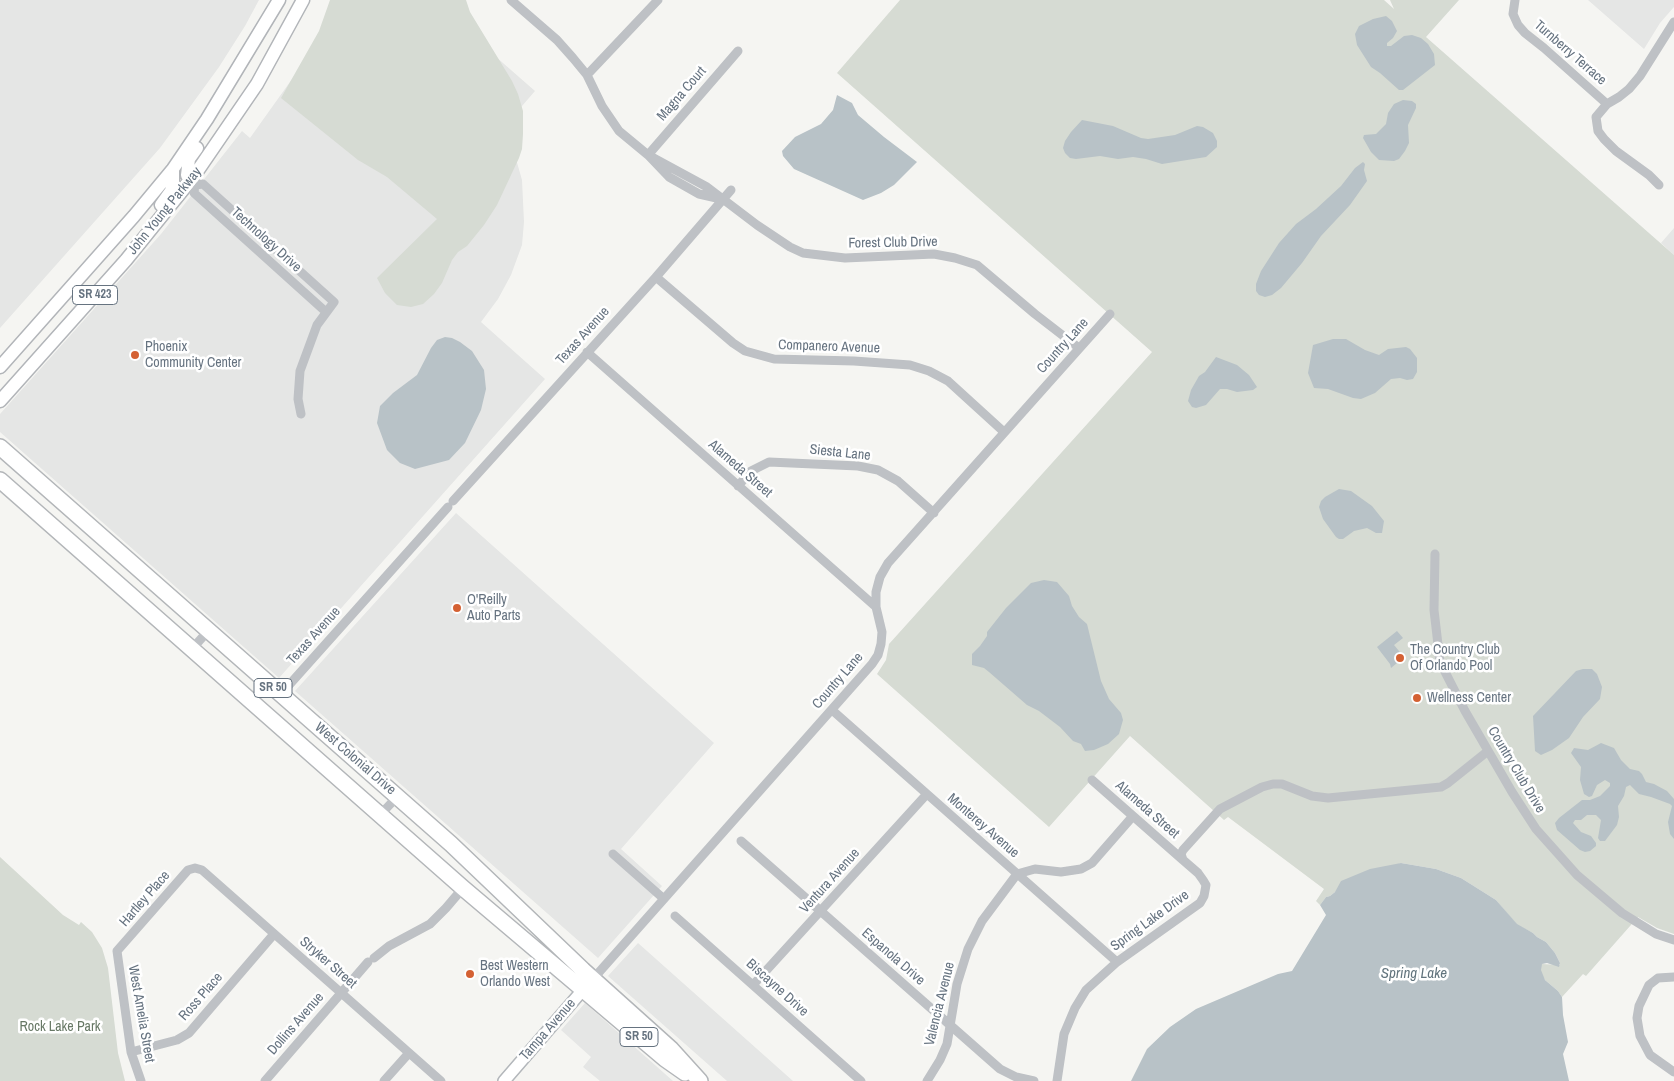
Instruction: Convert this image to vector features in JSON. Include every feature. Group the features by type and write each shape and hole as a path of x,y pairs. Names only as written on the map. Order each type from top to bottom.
{"highway":[{"name":"West Colonial Drive","path":"0,447 465,857 588,984"},
{"name":"West Colonial Drive","path":"0,480 463,888 671,1049 699,1081"},
{"path":"238,690 261,699 269,700 281,694"}],"main road":[{"name":"John Young Parkway","path":"0,367 134,216 173,168 207,119 279,0"},
{"path":"279,46 278,35 297,0"},
{"name":"John Young Parkway","path":"0,401 193,183 244,106 303,0"},
{"path":"193,183 187,175 189,159 242,78 243,61"},
{"path":"130,255 132,239 171,191 174,183 173,168"}],"street":[{"path":"587,75 658,0"},
{"name":"Turnberry Terrace","path":"1514,0 1513,14 1518,26 1525,34 1544,48 1607,104 1596,117 1598,131 1604,139 1616,151 1659,185"},
{"name":"Forest Club Drive","path":"516,1 557,40 587,75 602,106 619,132 648,155 707,187 790,247 803,254 845,258 934,254 977,265 1079,348"},
{"path":"1607,104 1629,89 1640,76 1674,22"},
{"name":"Magna Court","path":"648,155 738,51"},
{"name":"Technology Drive","path":"193,183 202,184 334,302 326,312 194,194 193,183"},
{"name":"Texas Avenue","path":"281,694 656,277 731,190"},
{"name":"Companero Avenue","path":"656,277 733,344 745,351 774,359 854,361 910,365 930,370 948,381 1004,432"},
{"path":"301,414 298,399 300,371 317,325 326,312"},
{"name":"Country Lane","path":"588,984 872,664 878,655 882,632 876,606 876,592 880,577 888,564 1110,314"},
{"name":"Alameda Street","path":"587,352 876,606"},
{"name":"Siesta Lane","path":"738,486 751,471 769,462 858,466 878,470 898,481 934,513"},
{"name":"Country Club Drive","path":"1435,554 1434,610 1440,662 1512,792 1536,829 1577,876 1622,913 1656,934 1674,940"},
{"path":"192,649 208,631"},
{"name":"Monterey Avenue","path":"832,710 1117,962"},
{"path":"1183,860 1181,857 1183,850 1216,813 1262,787 1282,784 1312,796 1328,798 1441,787 1488,751"},
{"name":"Alameda Street","path":"1092,780 1183,860"},
{"name":"Ventura Avenue","path":"753,985 926,795"},
{"path":"380,815 397,797"},
{"path":"1017,874 1035,870 1061,872 1080,869 1092,863 1133,816"},
{"name":"Espanola Drive","path":"741,842 1000,1069 1016,1077 1034,1081"},
{"path":"612,854 664,899"},
{"name":"Spring Lake Drive","path":"1057,1081 1064,1034 1075,1008 1086,990 1117,962 1200,902 1204,896 1206,885 1198,873 1183,860"},
{"name":"Stryker Street","path":"196,868 202,870 441,1081"},
{"name":"Hartley Place","path":"117,951 188,870 196,868"},
{"name":"Valencia Avenue","path":"927,1081 947,1044 957,984 968,949 982,921 1017,874"},
{"name":"Dollins Avenue","path":"265,1081 371,960 388,946 430,924 463,888"},
{"name":"Biscayne Drive","path":"675,916 861,1081"},
{"name":"Ross Place","path":"131,1052 177,1040 189,1032 274,934"},
{"name":"West Amelia Street","path":"117,951 131,1052 141,1081"},
{"path":"1674,977 1658,978 1649,985 1639,1006 1637,1018 1640,1036 1650,1056 1674,1072"},
{"name":"Tampa Avenue","path":"508,1079 588,984"},
{"path":"384,1081 409,1053"}],"shaded area":[{"path":"0,0 259,0 219,67 160,148 0,328"},
{"path":"431,0 535,91 503,128 514,152 522,180 524,222 522,245 511,275 498,299 481,322 545,379 279,678 0,432 0,414 161,234 242,131 250,138 297,72"},
{"path":"1588,0 1674,0 1674,7 1660,23 1644,49"},
{"path":"1674,228 1674,255 1661,243"},
{"path":"456,513 714,743 621,849 662,886 598,958 295,691"},
{"path":"638,943 793,1081 727,1081 608,976"},
{"path":"585,1003 673,1081 600,1081 583,1067 591,1057 561,1030"}],"green space":[{"path":"330,0 466,0 470,12 518,94 523,111 522,149 519,158 497,205 484,225 467,246 458,252 452,260 442,283 423,304 411,307 397,305 385,293 377,278 437,219 387,177 358,160 281,98 319,31"},
{"path":"900,0 1384,0 1394,9 1390,0 1459,0 1426,37 1674,255 1674,934 1657,928 1638,917 1586,976 1583,974 1562,997 1541,974 1540,967 1542,964 1560,965 1555,953 1546,942 1517,925 1496,900 1461,878 1436,869 1401,863 1335,892 1326,897 1320,905 1316,901 1324,889 1228,817 1224,820 1130,736 1049,827 877,674 886,660 889,644 1152,352 837,73"},
{"name":"Rock Lake Park","path":"0,857 63,915 79,925 81,922 92,932 102,948 108,968 118,1053 125,1081 0,1081"}],"water":[{"path":"1386,16 1392,21 1397,31 1387,43 1387,46 1391,46 1404,36 1412,35 1421,38 1428,44 1434,54 1435,65 1403,90 1399,90 1371,67 1357,45 1355,34 1359,26 1373,19"},
{"path":"837,95 852,103 858,115 917,162 894,185 881,193 863,200 794,169 783,156 782,151 795,137 821,124 833,110"},
{"path":"1403,100 1412,101 1416,104 1408,125 1409,143 1399,159 1394,161 1379,160 1371,152 1363,138 1364,135 1376,134 1386,124 1388,113 1394,104"},
{"path":"1082,120 1113,126 1148,139 1175,135 1197,126 1203,127 1213,133 1217,141 1217,147 1206,157 1162,164 1133,157 1118,159 1100,156 1070,158 1063,148 1065,141"},
{"path":"1363,162 1365,164 1364,170 1367,181 1350,205 1321,236 1281,288 1272,295 1265,297 1259,295 1256,291 1256,284 1261,271 1279,243 1296,224 1341,186 1355,168"},
{"path":"445,337 460,342 472,351 484,370 486,389 481,410 465,443 449,460 415,469 400,463 387,450 377,423 380,406 393,393 417,375 431,348 437,340"},
{"path":"1333,339 1346,339 1365,350 1379,355 1388,349 1406,347 1417,358 1417,372 1413,379 1391,379 1375,393 1361,399 1328,389 1314,388 1308,373 1313,345"},
{"path":"1216,357 1237,365 1249,375 1257,387 1253,390 1237,392 1220,389 1206,405 1196,408 1192,407 1188,401 1191,390 1199,376 1205,372"},
{"path":"1339,489 1351,491 1372,506 1384,521 1382,533 1376,533 1367,528 1354,531 1343,539 1336,537 1323,519 1319,507 1325,497"},
{"path":"1044,580 1057,582 1069,596 1072,606 1079,617 1087,624 1101,681 1109,699 1121,713 1123,720 1119,734 1108,744 1094,750 1085,751 1081,744 1073,741 1060,727 1039,711 1027,705 984,668 972,665 972,654 980,646 987,636 987,632 1006,608 1031,583"},
{"name":"The Country Club Of Orlando Pool","path":"1397,631 1403,638 1394,645 1404,657 1391,668 1377,647"},
{"path":"1592,669 1597,674 1602,687 1600,699 1583,717 1569,738 1541,755 1535,751 1533,716 1576,671"},
{"path":"1601,743 1614,748 1621,760 1630,769 1639,771 1646,782 1667,791 1674,799 1674,839 1670,834 1668,822 1672,806 1639,794 1630,785 1626,787 1624,796 1618,806 1619,817 1617,825 1605,841 1600,841 1598,838 1601,820 1596,815 1587,815 1581,820 1575,820 1573,823 1581,832 1591,836 1596,843 1596,846 1590,851 1580,850 1557,830 1555,823 1559,818 1582,800 1590,800 1600,796 1610,786 1610,783 1605,780 1597,785 1592,796 1589,797 1584,794 1580,780 1581,767 1571,753 1574,748 1588,750"},
{"name":"Spring Lake","path":"1401,863 1436,869 1461,878 1496,900 1517,924 1546,942 1555,953 1560,963 1559,967 1547,963 1542,964 1541,970 1545,980 1562,997 1568,1042 1563,1054 1569,1081 1131,1081 1147,1049 1170,1027 1196,1009 1278,974 1292,971 1326,915 1320,905 1326,897 1335,892 1341,881 1370,869"}],"place":[{"name":"Phoenix Community Center","path":"135,355"},
{"name":"O'Reilly Auto Parts","path":"457,608"},
{"name":"The Country Club Of Orlando Pool","path":"1400,658"},
{"name":"Wellness Center","path":"1417,698"},
{"name":"Best Western Orlando West","path":"470,974"}]}
